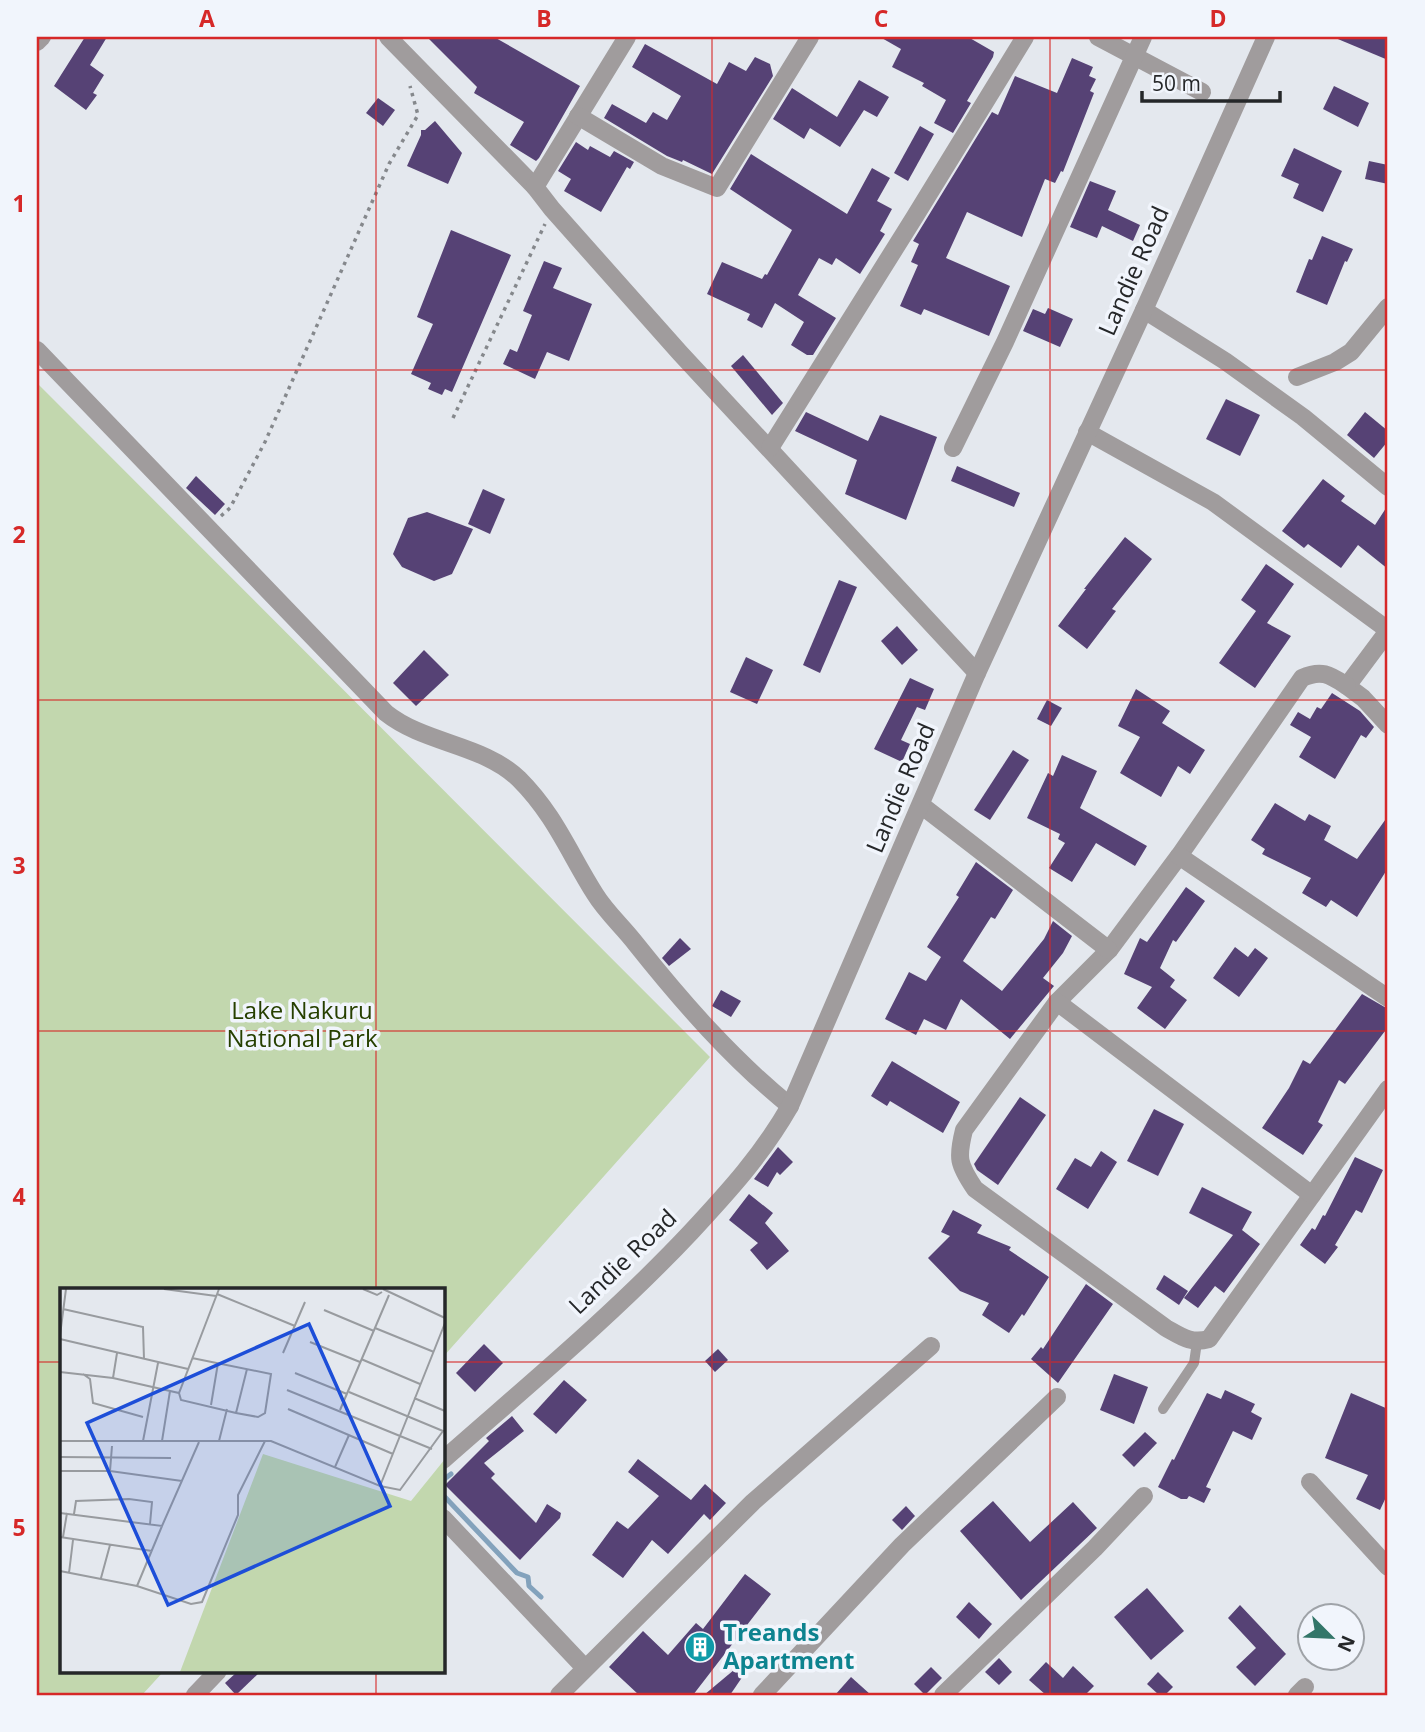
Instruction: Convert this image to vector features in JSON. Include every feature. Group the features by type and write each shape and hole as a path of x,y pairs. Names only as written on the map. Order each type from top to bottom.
{"street":[{"path":"37,42 42,37"},
{"path":"388,37 405,44 680,353 977,673"},
{"path":"535,187 627,37"},
{"path":"578,117 662,166 717,188 810,37"},
{"path":"770,448 1025,37"},
{"path":"1098,37 1202,92"},
{"path":"953,448 1005,342 1143,37"},
{"name":"Landie Road","path":"444,1459 643,1283 738,1182 770,1141 790,1106 977,673 1266,37"},
{"path":"1297,377 1335,362 1350,352 1388,307"},
{"path":"1144,310 1225,361 1292,409 1388,487"},
{"path":"37,349 386,713 421,734 472,752 517,777 555,821 596,896 673,990 753,1076 790,1106"},
{"path":"1087,432 1213,502 1388,631 1348,686"},
{"path":"1388,725 1348,686 1332,676 1315,672 1302,678 1179,856 1110,950 1057,1002 964,1130 958,1154 962,1171 975,1189 1166,1328 1186,1340 1197,1342 1209,1339 1388,1089"},
{"path":"921,805 1110,950"},
{"path":"1179,856 1388,998"},
{"path":"1057,1002 1312,1195"},
{"path":"562,1694 753,1502 931,1346"},
{"path":"770,1693 902,1545 1057,1396"},
{"path":"1310,1482 1388,1567"},
{"path":"943,1695 1095,1548 1144,1496"},
{"path":"444,1519 585,1668"},
{"path":"195,1695 217,1672"}],"lane":[{"path":"1163,1409 1194,1363 1197,1342"}],"path":[{"path":"209,527 230,508 254,464 380,183 418,115 405,44"},
{"path":"453,418 552,209"}],"green space":[{"name":"Lake Nakuru National Park","path":"37,383 710,1057 444,1356 444,1288 60,1288 60,1672 163,1672 142,1695 37,1695"}],"building":[{"path":"85,37 107,37 90,65 104,75 93,93 97,95 86,110 54,86"},
{"path":"427,37 494,37 580,86 536,161 510,145 524,122 474,93 477,87"},
{"path":"880,37 968,37 994,52 967,101 971,103 953,133 934,123 946,100 922,86 924,83 892,67 901,49"},
{"path":"1333,37 1388,37 1388,60"},
{"path":"645,44 717,84 729,62 746,71 755,57 770,64 773,76 712,174 683,160 682,162 667,156 604,118 612,104 646,123 653,112 667,120 681,96 632,67"},
{"path":"1072,58 1093,67 1089,76 1096,79 1090,91 1094,93 1063,172 1061,171 1055,183 1045,179 1022,237 967,212 946,258 1010,286 989,336 924,309 921,315 900,306 918,265 911,262 919,244 913,241 992,112 998,115 1015,76 1057,93"},
{"path":"859,80 889,97 877,117 864,110 840,147 810,128 804,139 773,119 792,88 837,117"},
{"path":"1334,86 1369,103 1358,127 1323,109"},
{"path":"378,98 395,110 383,126 366,113"},
{"path":"435,121 462,153 448,184 407,166 421,130 425,130"},
{"path":"920,126 934,134 908,181 894,173"},
{"path":"576,142 588,150 590,146 610,157 614,151 634,162 630,169 627,167 601,212 564,191 571,179 558,171"},
{"path":"1294,148 1342,171 1323,212 1293,198 1299,184 1281,176"},
{"path":"751,154 847,214 872,168 890,178 877,201 892,209 880,231 885,234 860,274 836,258 832,265 819,258 798,295 836,318 813,355 807,355 791,345 804,322 775,303 762,328 747,320 750,314 707,294 722,262 762,279 767,275 792,230 730,189"},
{"path":"1369,161 1388,165 1388,184 1365,179"},
{"path":"1090,181 1116,191 1108,210 1140,225 1133,241 1102,226 1097,238 1070,227"},
{"path":"451,230 511,255 452,392 445,389 442,395 428,389 431,383 411,374 433,324 417,317"},
{"path":"1322,236 1353,249 1347,262 1345,261 1327,305 1296,292 1309,259 1312,260"},
{"path":"544,261 562,268 553,288 592,304 569,361 547,352 535,379 503,364 510,349 517,352 532,315 523,311"},
{"path":"1048,308 1073,319 1060,347 1023,331 1033,309 1045,314"},
{"path":"743,355 783,403 772,415 731,366"},
{"path":"1226,399 1260,415 1240,456 1206,439"},
{"path":"806,412 868,441 880,415 937,437 906,520 845,494 857,460 795,431"},
{"path":"1365,412 1388,431 1388,441 1374,458 1347,435"},
{"path":"957,466 1020,493 1014,507 951,481"},
{"path":"196,476 225,504 215,515 186,488"},
{"path":"1323,479 1345,496 1341,501 1375,525 1388,505 1388,569 1358,545 1341,568 1308,544 1304,548 1282,531"},
{"path":"483,489 505,499 490,534 468,524"},
{"path":"427,512 473,529 452,574 434,581 402,567 393,554 408,518"},
{"path":"1125,537 1152,559 1112,609 1116,611 1087,649 1058,626"},
{"path":"1266,564 1294,584 1267,623 1291,636 1255,688 1219,663 1256,611 1241,600"},
{"path":"839,580 857,587 820,673 803,665"},
{"path":"897,626 918,650 902,665 881,641"},
{"path":"424,650 449,675 416,706 393,683"},
{"path":"746,657 773,670 757,704 730,692"},
{"path":"910,678 934,689 925,710 917,707 901,740 910,744 902,762 874,749"},
{"path":"1136,689 1170,711 1162,723 1205,750 1190,774 1178,766 1161,797 1120,773 1140,737 1118,726"},
{"path":"1332,693 1360,711 1374,727 1366,738 1361,735 1335,779 1299,757 1311,737 1290,725 1298,712 1310,719 1317,707 1321,709"},
{"path":"1047,700 1062,708 1051,726 1037,719"},
{"path":"1013,750 1029,760 990,820 974,810"},
{"path":"1062,755 1097,771 1080,808 1147,846 1135,866 1096,843 1072,882 1049,868 1065,843 1058,839 1060,834 1027,818 1048,773 1053,776"},
{"path":"1275,803 1305,821 1309,814 1331,826 1324,840 1357,859 1388,816 1388,868 1357,917 1331,900 1326,907 1302,893 1311,878 1262,854 1265,849 1251,840"},
{"path":"976,862 1013,890 995,919 991,917 963,961 1002,991 1044,939 1053,921 1072,936 1063,953 1043,978 1054,986 1010,1039 961,999 946,1030 924,1019 916,1035 885,1019 909,972 926,981 941,957 927,947 959,897 956,895"},
{"path":"1186,887 1205,901 1176,942 1173,940 1160,968 1175,980 1170,987 1187,1000 1165,1029 1137,1008 1152,987 1124,974 1140,938 1147,942"},
{"path":"680,938 691,949 669,966 662,958"},
{"path":"1235,947 1248,957 1255,948 1268,958 1239,997 1213,978"},
{"path":"721,990 741,1001 731,1017 712,1006"},
{"path":"1362,994 1388,1009 1388,1027 1345,1084 1339,1080 1318,1122 1323,1125 1303,1155 1262,1128 1289,1088 1303,1060 1310,1064"},
{"path":"892,1061 960,1102 943,1133 890,1101 887,1106 871,1096"},
{"path":"1020,1097 1046,1115 998,1185 977,1170 974,1164"},
{"path":"1154,1109 1184,1124 1158,1176 1127,1161"},
{"path":"778,1147 793,1162 780,1175 777,1172 768,1187 754,1179"},
{"path":"1101,1151 1117,1162 1088,1209 1056,1189 1075,1158 1091,1167"},
{"path":"1355,1157 1383,1170 1362,1213 1356,1210 1335,1245 1338,1247 1325,1264 1300,1245 1312,1228 1315,1230 1323,1215 1325,1216"},
{"path":"1202,1187 1252,1212 1242,1230 1260,1244 1224,1293 1215,1286 1198,1308 1184,1298 1233,1235 1189,1213"},
{"path":"749,1194 773,1213 765,1223 789,1251 767,1270 750,1250 758,1243 729,1220"},
{"path":"953,1210 982,1225 977,1233 1011,1247 1009,1250 1049,1277 1024,1316 1022,1314 1009,1333 982,1315 989,1303 960,1291 928,1258 950,1236 941,1232"},
{"path":"1164,1275 1188,1291 1179,1305 1156,1289"},
{"path":"1086,1284 1113,1304 1058,1383 1031,1359 1041,1347 1043,1349"},
{"path":"484,1344 503,1363 475,1392 456,1373"},
{"path":"718,1349 728,1360 715,1372 705,1361"},
{"path":"1114,1374 1148,1387 1134,1424 1100,1410"},
{"path":"564,1380 587,1400 556,1434 533,1414"},
{"path":"1225,1390 1255,1404 1251,1412 1262,1418 1252,1440 1233,1431 1206,1487 1211,1489 1204,1503 1189,1496 1187,1499 1181,1499 1158,1487 1207,1393 1221,1399"},
{"path":"1351,1393 1388,1409 1388,1493 1380,1510 1356,1499 1368,1475 1325,1458"},
{"path":"512,1416 524,1431 484,1463 495,1474 491,1478 536,1523 547,1504 561,1513 560,1518 520,1560 445,1485 489,1441 486,1438"},
{"path":"1145,1432 1157,1443 1134,1467 1122,1455"},
{"path":"638,1459 691,1500 705,1484 726,1503 710,1520 704,1514 668,1554 652,1540 623,1578 592,1555 617,1521 628,1529 659,1496 628,1472"},
{"path":"993,1501 1030,1542 1073,1502 1097,1528 1021,1600 960,1531"},
{"path":"906,1506 915,1516 902,1530 892,1520"},
{"path":"745,1574 771,1594 693,1695 639,1695 609,1667 643,1631 668,1655 696,1623 703,1629"},
{"path":"1147,1588 1184,1631 1151,1660 1114,1617"},
{"path":"969,1602 992,1624 979,1639 956,1617"},
{"path":"1240,1605 1286,1654 1255,1686 1236,1667 1256,1648 1228,1618"},
{"path":"753,1654 756,1657 730,1695 704,1695"},
{"path":"999,1658 1012,1672 999,1685 985,1672"},
{"path":"1046,1662 1063,1678 1073,1666 1094,1686 1085,1695 1046,1695 1029,1680"},
{"path":"931,1667 942,1678 925,1695 914,1684"},
{"path":"237,1672 260,1672 236,1695 225,1683"},
{"path":"1158,1672 1173,1687 1165,1695 1159,1695 1147,1684"},
{"path":"851,1677 871,1695 835,1695"}],"waterway":[{"path":"444,1479 451,1474"},
{"path":"444,1496 517,1573 528,1577 529,1586 541,1597"}],"place":[{"name":"Treands Apartment","path":"700,1647"}]}
